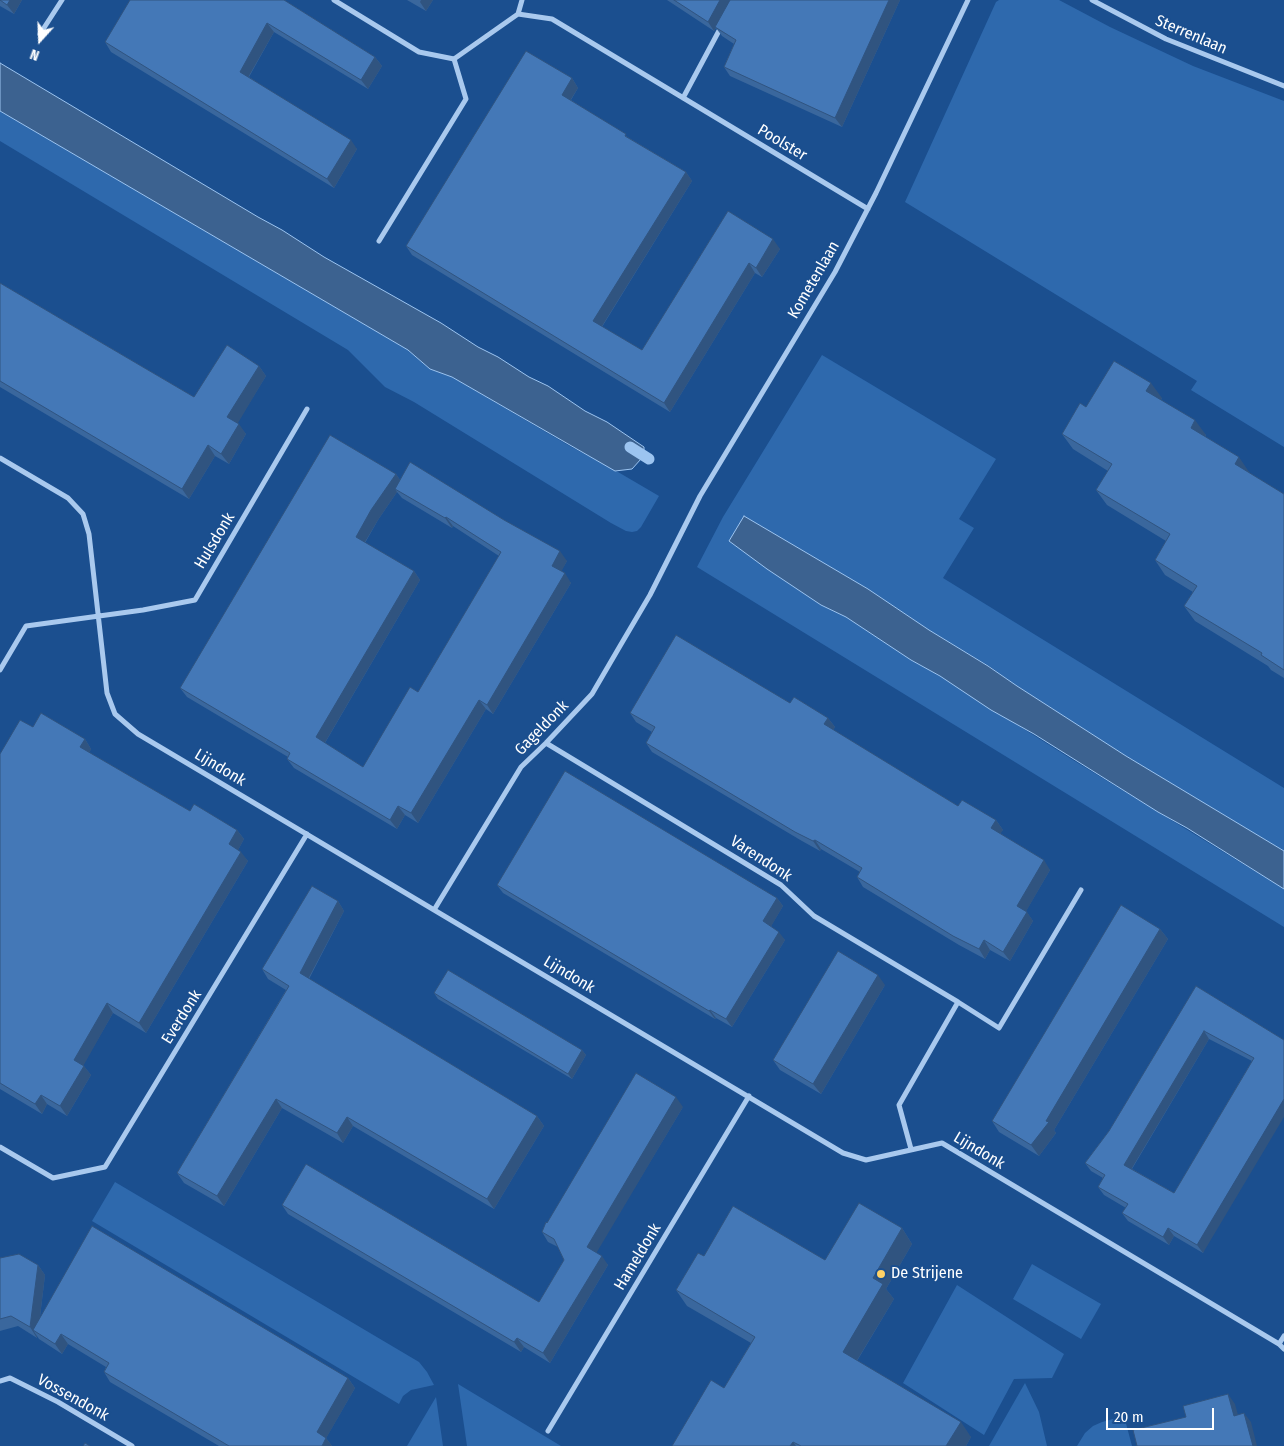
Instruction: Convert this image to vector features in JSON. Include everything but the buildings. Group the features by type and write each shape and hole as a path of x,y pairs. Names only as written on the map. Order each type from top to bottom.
{"street":[{"path":"40,34 62,0"},
{"path":"334,0 419,52 454,59 518,14 522,0"},
{"name":"Kometenlaan","path":"666,564 700,496 835,272 868,209 968,0"},
{"name":"Sterrenlaan","path":"1092,0 1166,39 1284,86"},
{"name":"Poolster","path":"518,14 552,19 868,209"},
{"path":"683,98 722,24"},
{"path":"380,241 466,99 454,59"},
{"name":"Hulsdonk","path":"98,616 195,600 307,410"},
{"name":"Lijndonk","path":"0,458 68,498 83,514 89,534 107,693 115,714 138,734 843,1153 866,1160 942,1142 1284,1348"},
{"name":"Gageldonk","path":"434,910 522,767 592,694 666,564"},
{"path":"0,670 26,626 98,616"},
{"name":"Varendonk","path":"546,743 782,884 814,916 999,1028 1081,890"},
{"name":"Everdonk","path":"0,1147 53,1178 105,1167 307,834"},
{"path":"911,1149 899,1105 958,1002"},
{"name":"Hameldonk","path":"548,1431 749,1096"},
{"path":"1279,1344 1284,1336"},
{"name":"Vossendonk","path":"0,1381 10,1378 58,1402 132,1446"}],"shaded area":[{"path":"999,0 1059,0 1110,27 1193,66 1284,101 1284,447 1191,390 1197,381 905,202 996,2"},
{"path":"0,63 282,230 324,257 441,323 478,347 548,386 585,411 607,422 644,447 641,459 632,469 615,471 452,377 430,369 408,350 0,111"},
{"path":"0,111 408,350 430,369 452,377 659,496 641,527 637,531 632,532 611,523 414,402 385,387 348,350 0,141"},
{"path":"822,355 996,459 959,519 974,528 943,578 1284,788 1284,851 1126,756 868,589 744,517 767,569 821,605 846,617 911,660 940,676 1284,889 1284,927 697,567 723,517"},
{"path":"744,516 868,589 1126,756 1284,851 1284,889 1034,734 991,710 846,617 821,605 767,569 729,541"},
{"path":"115,1182 419,1362 434,1385 411,1390 403,1396 399,1404 92,1221"},
{"path":"1032,1264 1101,1304 1081,1339 1013,1299"},
{"path":"957,1285 1064,1354 1052,1378 1014,1379 984,1435 903,1383"},
{"path":"1025,1383 1039,1412 1047,1446 989,1446"},
{"path":"458,1384 561,1446 467,1446"},
{"path":"436,1397 443,1446 407,1446"},
{"path":"1124,1416 1132,1446 1077,1446 1085,1433 1093,1426"}],"waterway":[{"path":"630,447 649,459"}],"place":[{"name":"De Strijene","path":"881,1274"}]}
